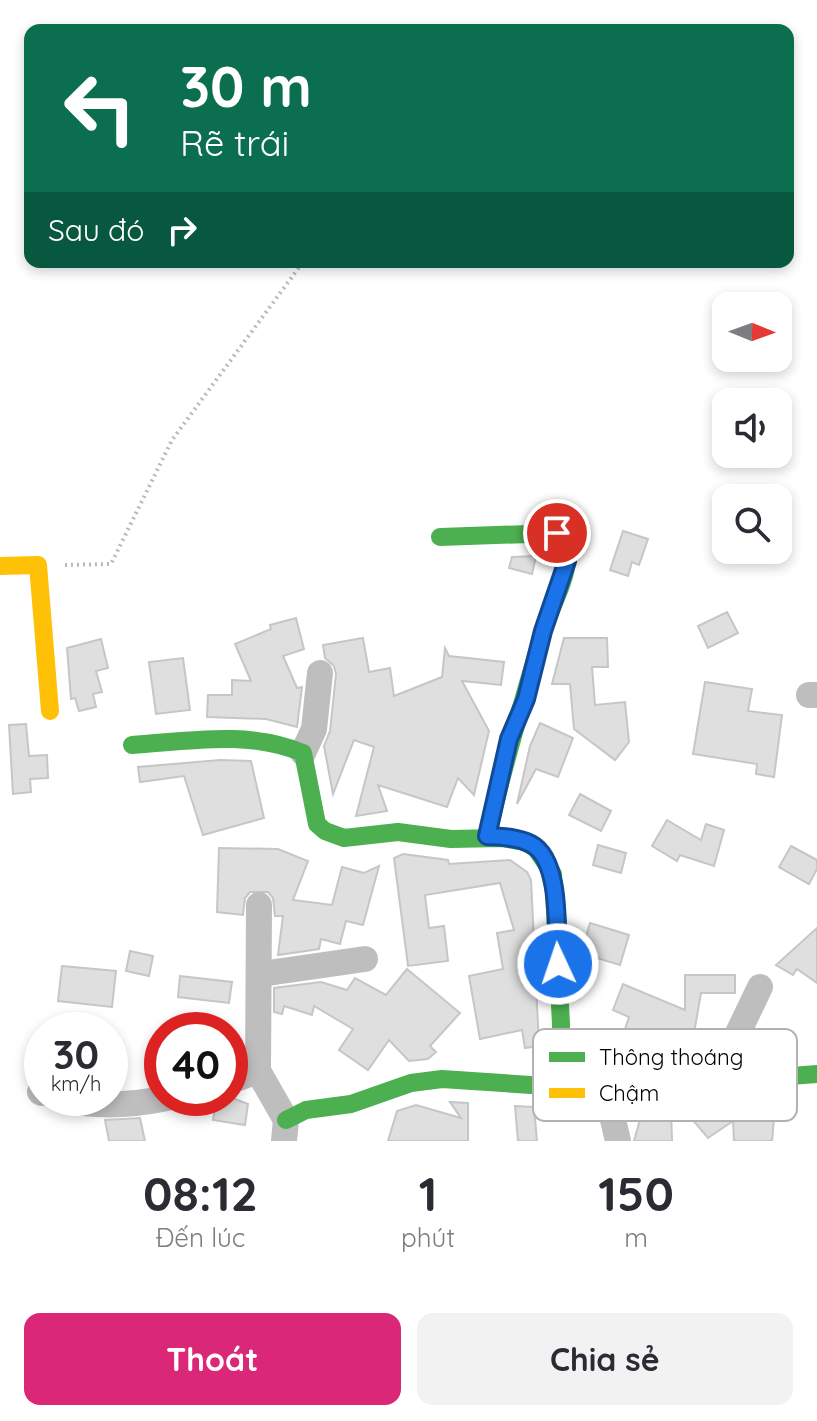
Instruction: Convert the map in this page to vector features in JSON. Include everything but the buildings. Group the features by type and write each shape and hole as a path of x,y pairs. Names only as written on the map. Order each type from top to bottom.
{"street":[{"path":"440,537 557,533 566,551 556,601 543,631 526,699 509,739 487,836"},
{"path":"0,566 38,565 50,711"},
{"path":"320,673 314,729 303,753 317,824 337,838 401,832 458,839 487,836 514,838 543,853 553,874 561,1029"},
{"path":"132,745 255,739 290,746 303,753"},
{"path":"259,905 261,974 258,1071 285,1130 306,1110 351,1104 411,1083 442,1079 533,1083"},
{"path":"261,974 365,959"},
{"path":"740,1029 760,987"},
{"path":"248,1075 258,1071"},
{"path":"797,1075 817,1074"},
{"path":"613,1121 618,1141"}],"path":[{"path":"38,565 111,564 172,440 299,268"}],"traffic: fast":[{"path":"440,537 557,533 567,554 563,579 543,632 487,836"},
{"path":"132,745 240,739 261,741 303,753 317,824 325,831 344,838 398,832 451,839 502,838 525,842 536,849 553,874 561,1029"},
{"path":"797,1076 817,1074"},
{"path":"286,1120 306,1110 351,1104 411,1083 442,1079 533,1085"}],"traffic: slow":[{"path":"0,566 38,565 50,711"}],"route":[{"path":"557,533 563,539 567,561 556,601 543,631 526,699 509,739 487,836 514,838 543,853 553,874 558,964"}]}
